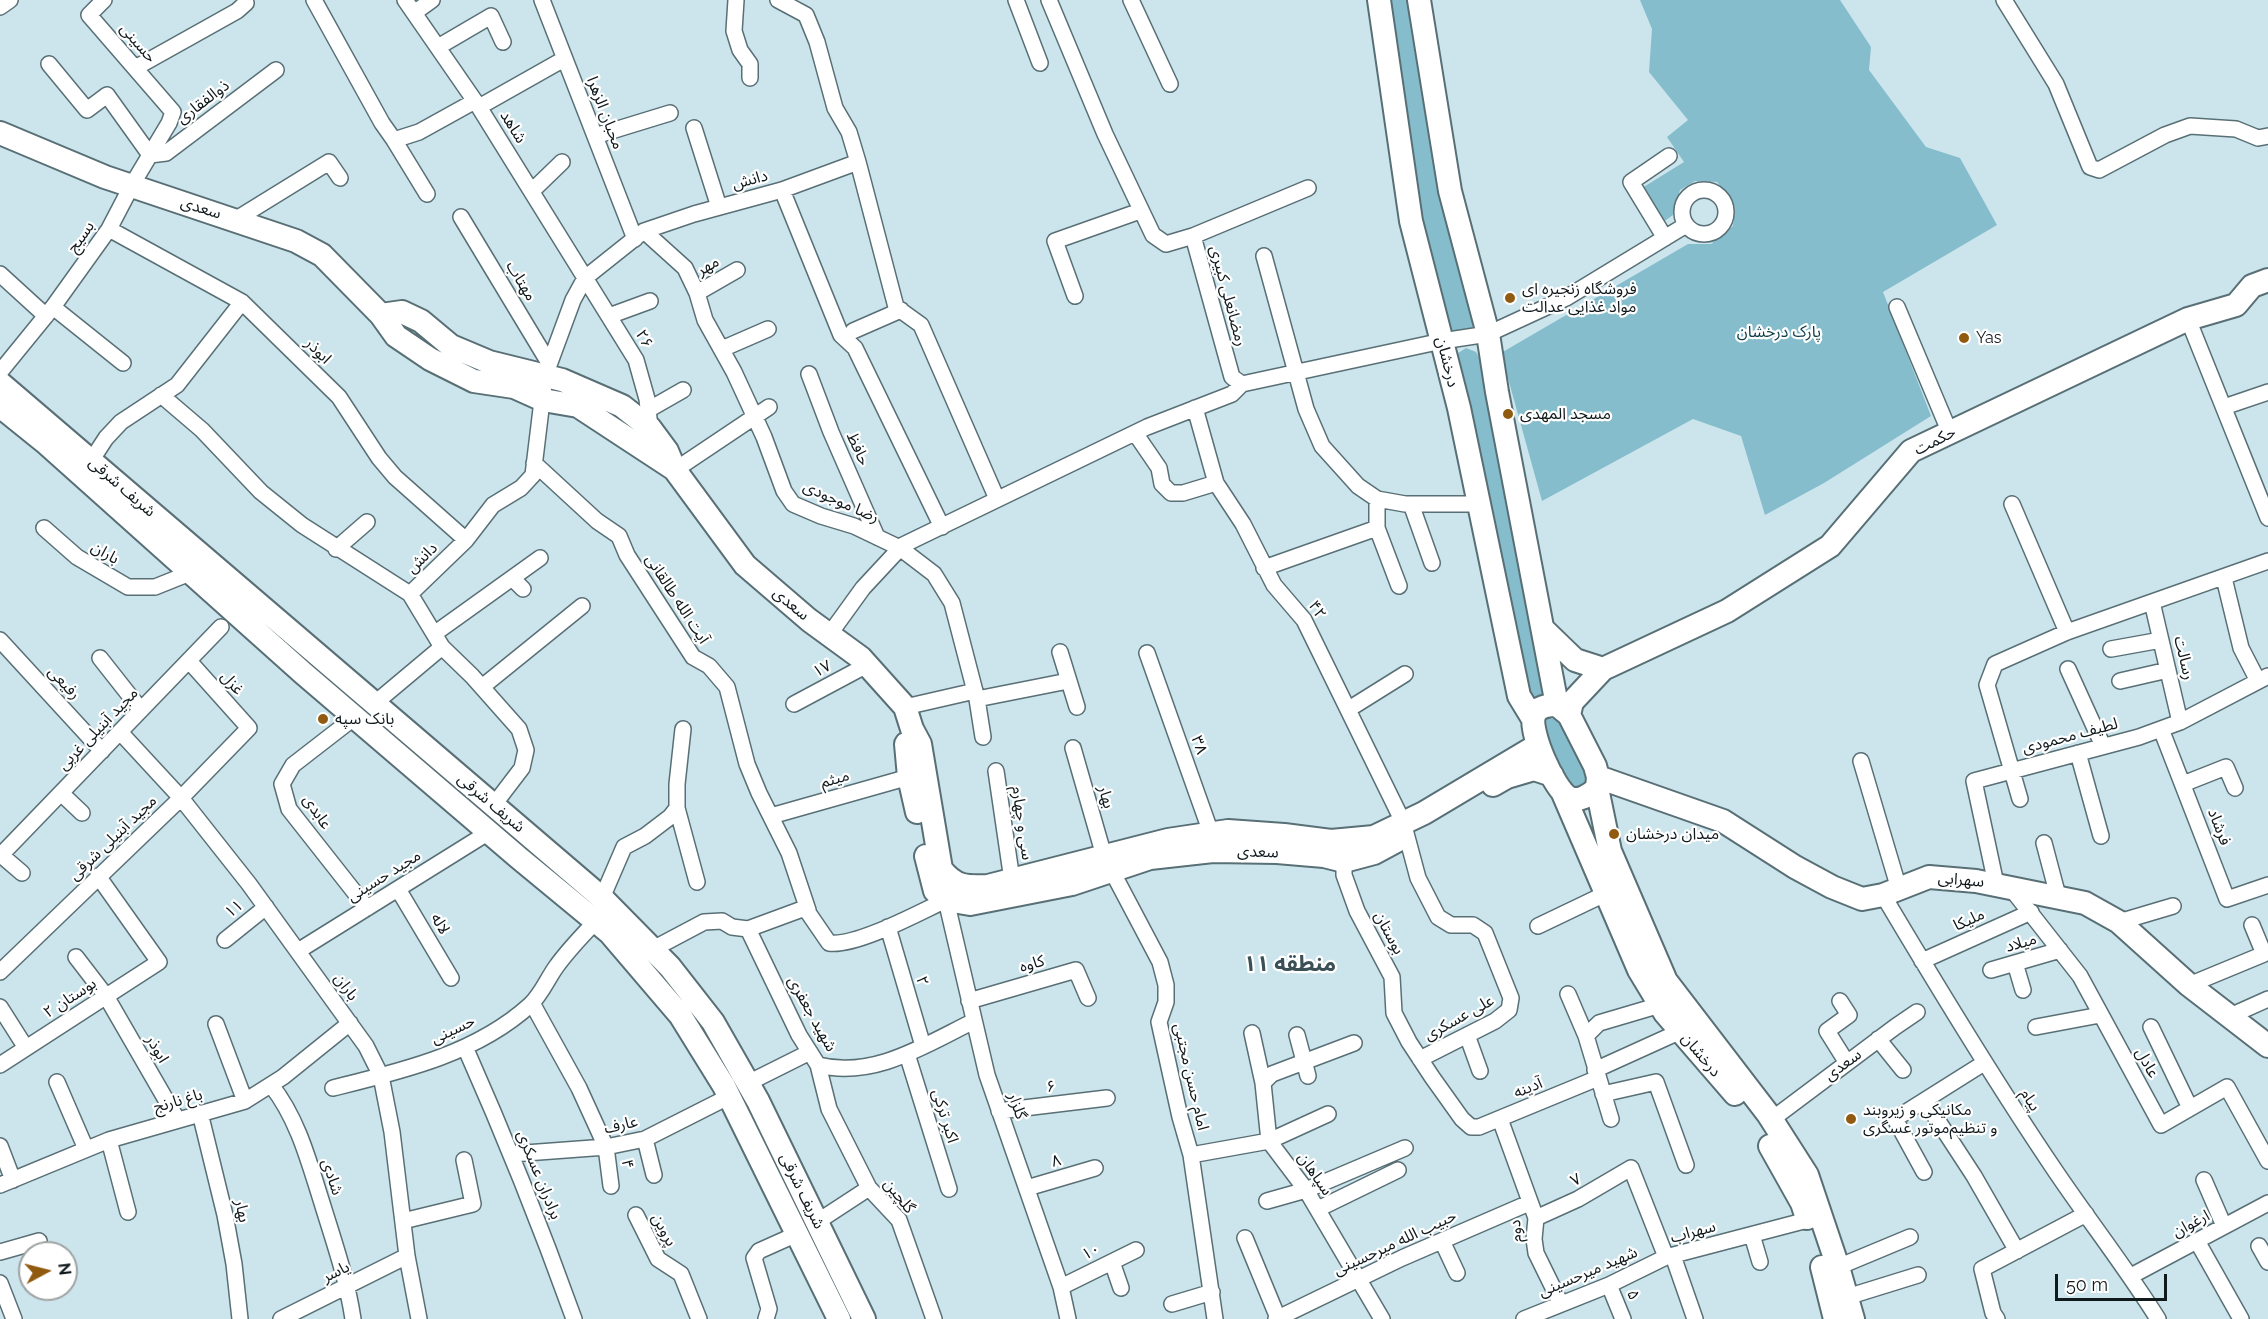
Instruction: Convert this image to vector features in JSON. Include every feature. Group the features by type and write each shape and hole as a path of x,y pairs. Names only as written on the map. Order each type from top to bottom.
{"main road":[{"name":"درخشان","path":"1379,0 1411,221 1459,408 1519,696 1533,719"},
{"path":"1419,0 1450,191 1488,334 1497,392 1544,630 1563,710 1583,739 1597,783 1587,796 1574,799 1568,797 1557,783 1538,745 1533,719 1535,713 1542,708 1563,710 1603,669 1575,660 1544,630"},
{"name":"سعدی","path":"0,133 105,177 296,241 322,255 381,315 396,336 430,359 474,381 514,387 543,400 578,406 675,470"},
{"name":"حکمت","path":"1603,669 1727,611 1830,546 1911,451 2188,319 2236,305 2252,286 2268,280"},
{"name":"سعدی","path":"381,315 402,312 421,321 451,346 489,362 547,370 562,380 649,419 667,450 675,470 745,565 829,635 861,658 905,707 920,744 941,869 949,890 970,904 1014,888 1072,884 1107,864 1150,858 1212,842 1277,852 1324,856 1344,850 1374,853 1424,813 1538,745"},
{"name":"شریف شرقی","path":"0,383 91,461 322,674 355,717 610,933 680,1015 730,1096 838,1319"},
{"name":"شریف شرقی","path":"0,406 46,444 190,573 322,674 374,704 602,898 653,949 713,1022 748,1083 864,1319"},
{"name":"سعدی","path":"912,729 905,739 909,777 935,891 949,890"},
{"name":"سعدی","path":"1406,829 1507,777 1534,769 1557,783"},
{"name":"درخشان","path":"1557,783 1639,970 1660,1005 1747,1108 1785,1169 1802,1203 1814,1218 1838,1267 1853,1319"},
{"name":"درخشان","path":"1597,783 1611,851 1666,981 1771,1120 1807,1175 1835,1319"},
{"name":"سهرابی","path":"1597,783 1723,821 1795,867 1832,888 1862,900 1929,878 2003,885 2085,903 2119,922 2189,985 2268,1046"}],"street":[{"path":"0,7 10,0"},
{"name":"حسینی","path":"104,0 89,15 173,112"},
{"path":"135,69 237,11 246,3 245,0"},
{"path":"314,0 382,123 427,194"},
{"name":"شاهد","path":"405,0 477,104 585,278"},
{"path":"414,13 432,0"},
{"name":"محبان الزهرا","path":"542,0 595,136 639,235"},
{"path":"736,0 734,31 740,50 750,64 750,78"},
{"path":"783,0 806,15 817,42 835,108 849,132 858,162 896,307 921,326 997,499"},
{"path":"1016,0 1040,63"},
{"name":"رمضانعلی کبیری","path":"1049,0 1105,134 1153,235 1166,244 1193,236 1232,377 1242,384"},
{"path":"1131,0 1170,84"},
{"path":"2004,0 2056,84 2090,167 2099,170 2165,135 2190,126 2236,129 2263,137"},
{"path":"438,47 491,16 503,42"},
{"path":"394,140 419,132 564,59"},
{"path":"49,64 87,110 107,95 150,155"},
{"name":"ذوالفقاری","path":"150,155 166,153 276,70"},
{"name":"بسیج","path":"0,372 49,311 109,229 173,112"},
{"path":"595,136 670,113"},
{"path":"694,128 719,207"},
{"path":"1665,238 1631,182 1670,156"},
{"path":"235,220 329,162 340,178"},
{"path":"532,191 562,162"},
{"name":"دانش","path":"410,594 466,540 493,505 521,488 533,475 547,370 573,300 585,278 639,235 719,207 782,190 858,162"},
{"path":"1193,236 1308,188"},
{"path":"782,190 841,335 855,348 942,527"},
{"path":"1075,296 1055,241 1140,211"},
{"name":"مهتاب","path":"461,217 547,370"},
{"path":"829,635 863,588 900,548 1134,433 1232,394 1242,384 1442,341 1488,334 1566,298 1686,225"},
{"name":"ابوذر","path":"109,229 242,302 339,397 379,458 395,477 466,540"},
{"name":"رضا موجودی","path":"639,235 685,268 697,293 705,320 722,349 754,416 784,491 793,504 854,526 900,548 934,574 952,603 976,695 983,737"},
{"path":"1264,256 1306,409 1322,446 1358,486 1377,499 1411,504 1479,504"},
{"name":"مهر","path":"697,293 737,270"},
{"path":"0,274 123,363"},
{"name":"۲۶","path":"585,278 636,360 647,399 649,419"},
{"path":"609,316 650,301"},
{"path":"91,461 106,438 121,422 177,385 242,302"},
{"path":"1897,307 1950,433"},
{"path":"853,331 901,310"},
{"path":"2188,319 2268,518"},
{"path":"722,349 768,329"},
{"name":"حافظ","path":"809,374 831,432 877,537"},
{"path":"649,419 683,390"},
{"path":"2224,407 2268,392"},
{"path":"161,395 202,430 261,492 302,525 336,549 410,594 438,640 519,729 526,750 522,768 493,806"},
{"path":"675,470 769,407"},
{"name":"۴۲","path":"1195,408 1216,483 1243,524 1274,585 1304,620 1406,829"},
{"path":"1134,433 1159,468 1162,484 1171,493 1183,493 1216,483"},
{"name":"آیت الله طالقانی","path":"534,464 597,521 619,536 627,555 693,657 709,666 727,687 747,764 789,853 808,910 829,943 840,945 888,927 949,890"},
{"path":"1377,499 1377,528 1399,586"},
{"path":"1411,504 1432,563"},
{"path":"2012,504 2067,632"},
{"path":"336,549 367,522"},
{"name":"باران","path":"44,528 77,557 128,587 155,586 190,573"},
{"path":"1264,568 1377,528"},
{"path":"374,704 438,640 517,584 540,558"},
{"path":"2020,799 1987,685 1995,664 2067,632 2268,561"},
{"path":"2224,578 2241,648 2263,678"},
{"name":"رسالت","path":"2152,602 2180,722"},
{"path":"482,687 582,606"},
{"name":"مجید آبنیلی غربی","path":"0,856 221,627"},
{"name":"رفیعی","path":"0,640 102,751"},
{"path":"2111,649 2161,640"},
{"path":"1060,652 1077,707"},
{"name":"۳۸","path":"1147,653 1212,842"},
{"path":"100,658 141,710"},
{"name":"غزل","path":"189,661 249,728"},
{"name":"۱۷","path":"794,704 867,665"},
{"path":"2068,669 2103,746"},
{"path":"2120,681 2168,670"},
{"path":"1349,709 1405,674"},
{"name":"لطیف محمودی","path":"2003,885 1974,781 2161,729 2180,722 2263,678"},
{"path":"905,707 1068,681"},
{"name":"عابدی","path":"355,717 293,765 282,784 289,809 367,908"},
{"name":"مجید آبنیلی شرقی","path":"0,972 181,798 249,728"},
{"path":"683,729 677,784 677,808 697,882"},
{"name":"فرشاد","path":"2161,729 2227,899 2268,885"},
{"name":"باران","path":"120,732 181,798 266,907 366,1046 381,1076 392,1132 407,1256 419,1319"},
{"name":"بهار","path":"1073,748 1107,864"},
{"path":"2078,753 2101,836"},
{"name":"پیام","path":"1861,761 1891,892 1922,961 1984,1063 2052,1167 2131,1276 2158,1319"},
{"path":"2183,784 2226,766 2235,788"},
{"name":"سی و چهارم","path":"996,771 1014,888"},
{"name":"میثم","path":"771,816 909,777"},
{"path":"61,793 81,813"},
{"path":"602,898 624,847 645,836 670,817 677,808"},
{"name":"علی عسکری","path":"1406,829 1418,878 1438,917 1451,925 1473,925 1485,933 1511,998 1509,1010 1495,1021 1420,1059"},
{"name":"مجید حسینی","path":"298,951 489,832"},
{"path":"2044,843 2058,896"},
{"name":"بوستان","path":"1344,850 1344,875 1357,910 1392,977 1394,1013 1420,1059 1462,1119 1471,1127"},
{"path":"0,856 22,873"},
{"name":"امام حسن مجتبی","path":"1107,864 1160,962 1166,985 1166,1002 1159,1022 1169,1072 1191,1155 1215,1319"},
{"name":"بوستان ۲","path":"0,1065 159,962 98,876"},
{"name":"عادل","path":"2003,885 2031,912 2080,975 2162,1125 2227,1087 2268,1161"},
{"name":"لاله","path":"398,889 451,978"},
{"name":"گلزار","path":"949,890 969,1001 987,1075 1060,1287 1068,1319"},
{"path":"1538,926 1607,893"},
{"path":"2119,922 2173,906"},
{"name":"۱۱","path":"225,940 266,907"},
{"path":"653,949 704,922 722,921 732,927 748,930 805,908 808,910"},
{"name":"ملیکا","path":"1922,961 2031,912"},
{"name":"حسینی","path":"333,1089 458,1052 504,1024 532,1003 567,953 596,921"},
{"path":"2189,985 2264,954 2252,925"},
{"name":"۲","path":"888,927 923,1046"},
{"name":"شهید جعفری","path":"748,930 814,1059 833,1069 883,1064 974,1021"},
{"name":"میلاد","path":"1991,970 2061,950"},
{"name":"ابوذر","path":"76,957 106,996 177,1119"},
{"path":"2015,963 2023,990"},
{"name":"کاوه","path":"969,1001 1076,970 1088,998"},
{"path":"1568,994 1586,1036 1611,1119"},
{"path":"2230,1017 2268,999"},
{"path":"1840,1001 1849,1015 1827,1031 1847,1063"},
{"path":"532,1003 579,1088 606,1147"},
{"path":"1586,1036 1599,1023 1660,1005"},
{"path":"0,1007 26,1048"},
{"name":"سعدی","path":"1771,1120 1917,1012"},
{"path":"2036,1027 2100,1015"},
{"name":"باغ نارنج","path":"7,1183 109,1140 245,1101 271,1085 350,1023"},
{"path":"216,1024 245,1101"},
{"path":"2151,1027 2190,1108"},
{"name":"آدینه","path":"1471,1127 1479,1127 1500,1119 1597,1074 1681,1031"},
{"path":"1252,1033 1263,1083 1269,1141"},
{"path":"1297,1035 1307,1069"},
{"path":"1467,1035 1480,1071"},
{"path":"1878,1039 1903,1070"},
{"path":"1263,1083 1272,1074 1307,1069 1354,1044"},
{"name":"برادران عسکری","path":"465,1047 512,1155 574,1319"},
{"name":"اکبر ترکی","path":"907,1054 950,1189"},
{"path":"748,1083 814,1059"},
{"name":"گلچین","path":"814,1059 829,1109 869,1188 899,1220 934,1319"},
{"path":"1924,1172 1895,1119 1984,1063"},
{"path":"57,1082 86,1149"},
{"path":"1603,1094 1656,1082 1686,1165"},
{"name":"شادی","path":"271,1085 285,1101 302,1141 348,1286 353,1319"},
{"name":"عارف","path":"512,1155 606,1147 645,1139 730,1096"},
{"name":"۶","path":"999,1111 1107,1098"},
{"path":"1925,1101 1974,1176 2017,1251"},
{"name":"بهار","path":"200,1113 225,1215 234,1264 240,1319"},
{"path":"1191,1155 1269,1141 1328,1114"},
{"name":"دوم","path":"1500,1119 1533,1210 1536,1254 1561,1304"},
{"path":"645,1139 654,1175"},
{"path":"109,1140 128,1212"},
{"name":"سپاهان","path":"1269,1141 1306,1190 1359,1279"},
{"path":"0,1146 7,1183"},
{"name":"۴","path":"606,1147 611,1186"},
{"path":"1267,1202 1306,1190 1405,1148"},
{"path":"403,1221 473,1204 464,1160"},
{"name":"۸","path":"1027,1188 1095,1168"},
{"name":"سهراب","path":"1631,1168 1670,1256 1814,1218"},
{"name":"۷","path":"1533,1210 1578,1199 1631,1168"},
{"path":"1317,1209 1398,1170"},
{"path":"2205,1180 2224,1226"},
{"path":"817,1222 869,1188"},
{"name":"ارغوان","path":"2131,1276 2268,1203"},
{"name":"حبیب الله میرحسینی","path":"1277,1318 1442,1241 1533,1210"},
{"path":"1990,1317 1982,1269 2086,1214"},
{"name":"پروین","path":"636,1215 658,1259 681,1274 699,1319"},
{"path":"766,1319 769,1309 754,1258 759,1251 797,1234"},
{"path":"1752,1235 1760,1262"},
{"path":"1838,1267 1910,1237"},
{"path":"1245,1238 1277,1318"},
{"path":"1442,1241 1458,1273"},
{"path":"2197,1241 2241,1319"},
{"path":"2259,1246 2268,1262"},
{"path":"0,1252 18,1247"},
{"name":"۱۰","path":"1060,1287 1137,1250"},
{"name":"یاسر","path":"281,1319 407,1256"},
{"path":"1670,1256 1695,1319"},
{"name":"شهید میرحسینی","path":"1527,1318 1670,1256"},
{"path":"1112,1262 1121,1288"},
{"path":"1846,1297 1918,1275"},
{"path":"1359,1279 1382,1319"},
{"path":"0,1283 14,1319"},
{"name":"۵","path":"1609,1284 1623,1319"},
{"path":"1172,1304 1212,1292"}],"green space":[{"path":"1387,0 1411,0 1475,322 1471,330 1452,333 1445,325 1415,202"},
{"name":"پارک درخشان","path":"1640,0 1840,0 1871,47 1869,70 1926,147 1960,158 1997,225 1883,292 1931,416 1824,483 1765,515 1741,436 1693,419 1542,501 1501,353 1688,244 1711,244 1733,226 1735,207 1717,182 1695,181 1680,190 1673,215 1662,223 1642,188 1684,162 1667,137 1688,120 1649,72 1652,29"},
{"path":"1466,348 1476,352 1484,366 1550,694 1531,702 1455,355"},
{"path":"1548,718 1558,719 1590,776 1587,786 1574,792 1566,787 1540,724"}],"place":[{"name":"فروشگاه زنجیره ای مواد غذایی عدالت","path":"1510,298"},
{"name":"Yas","path":"1964,338"},
{"name":"مسجد المهدی","path":"1508,414"},
{"name":"بانک سپه","path":"323,719"},
{"name":"میدان درخشان","path":"1614,834"},
{"name":"مکانیکی و زیروبند و تنظیم‌موتور عسگری","path":"1851,1119"}],"district":[{"name":"منطقه ۱۱","path":"1290,964"}]}
